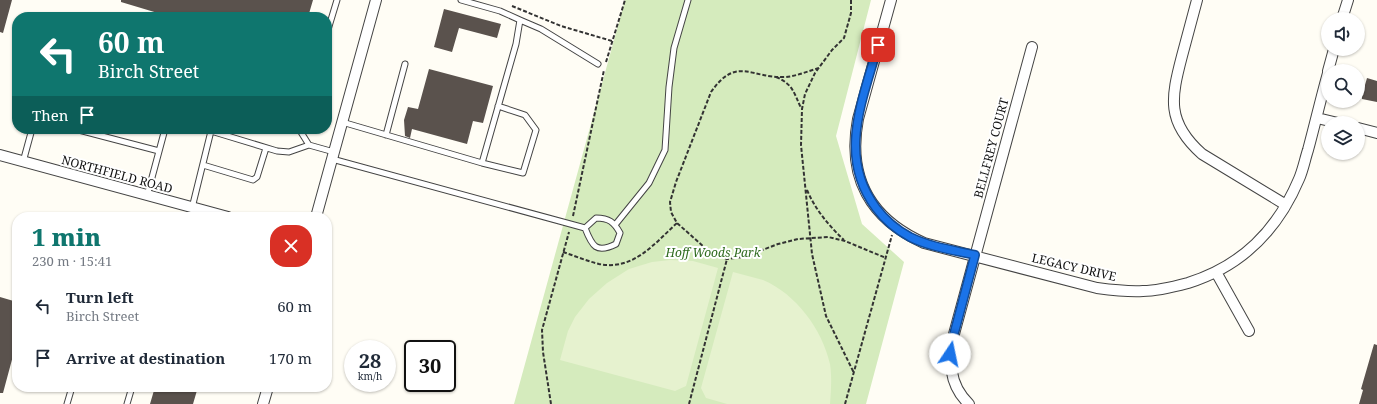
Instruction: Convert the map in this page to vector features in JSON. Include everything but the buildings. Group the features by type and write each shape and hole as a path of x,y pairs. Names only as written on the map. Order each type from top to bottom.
{"street":[{"path":"317,212 376,0"},
{"name":"LEGACY DRIVE","path":"890,0 855,135 855,153 858,171 870,200 882,216 894,227 924,243 975,255 1097,288 1119,291 1163,289 1207,277 1237,259 1262,238 1274,224 1286,205 1300,178 1321,101"},
{"path":"1197,0 1174,85 1174,108 1182,133 1190,144 1202,154 1286,205"},
{"path":"1344,12 1348,0"},
{"name":"BELLFREY COURT","path":"969,404 959,392 954,379 950,364 950,354 975,255 1032,48"},
{"path":"1317,118 1321,119"},
{"path":"1365,130 1377,133"},
{"name":"NORTHFIELD ROAD","path":"0,155 208,212"},
{"path":"1216,272 1249,332"},
{"path":"263,404 267,392"}],"lane":[{"path":"332,15 336,0"},
{"path":"461,0 500,11 520,20 541,30 598,64"},
{"path":"615,225 649,183 665,150 669,87 674,48 688,0"},
{"path":"482,163 516,44 520,20"},
{"path":"386,135 405,64"},
{"path":"342,122 482,163 523,173 536,130 525,116 498,106"},
{"path":"23,162 31,134"},
{"path":"95,134 159,150"},
{"path":"147,196 164,134"},
{"path":"192,208 211,134"},
{"path":"218,134 277,151 289,152 309,145"},
{"path":"302,134 309,145 333,156 585,228"},
{"path":"203,165 253,180 257,177 266,148"},
{"path":"596,218 605,218 615,225 620,233 616,244 607,249 597,248 590,240 585,228 596,218"},
{"path":"67,404 71,392"},
{"path":"128,404 131,392"}],"path":[{"path":"551,404 543,352 542,330 571,224 604,66 625,0"},
{"path":"851,0 851,13 844,38 832,50 819,68 805,94 802,109 802,145 812,254 826,316 854,374"},
{"path":"506,4 561,26 612,41"},
{"path":"819,68 786,77 739,70 729,74 719,81 711,92 676,182 670,202 671,212 677,223 704,247 714,254 727,259 744,257 798,238 828,237 845,241 886,258"},
{"path":"773,76 785,81 793,90 802,109"},
{"path":"806,187 810,198 820,213 845,241"},
{"path":"563,252 600,264 623,264 641,256 677,223"},
{"path":"845,404 894,227"},
{"path":"689,404 727,259"}],"green space":[{"name":"Hoff Woods Park","path":"625,0 871,0 836,136 862,224 904,262 866,404 514,404"},
{"path":"670,260 693,261 718,268 686,386 675,391 560,360 568,331 575,317 589,299 607,283 629,269 652,262"},
{"path":"733,272 763,280 775,286 786,294 806,314 821,338 830,364 830,404 727,404 706,398 701,388"}],"route":[{"path":"878,45 855,135 855,153 858,171 870,200 882,216 894,227 924,243 975,255 950,354"}]}
